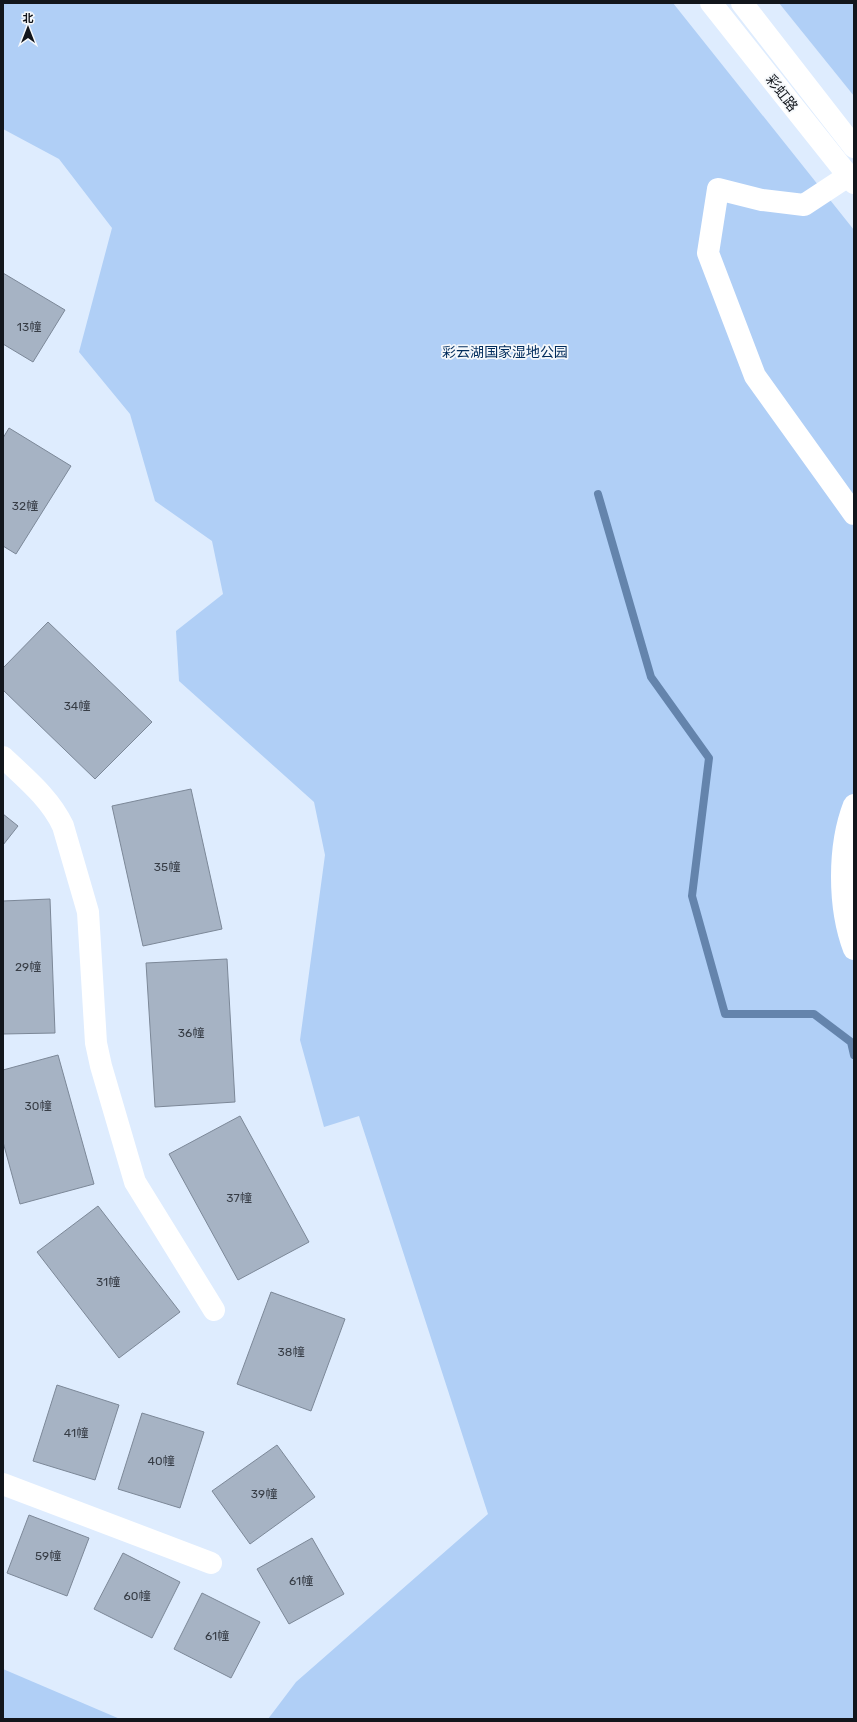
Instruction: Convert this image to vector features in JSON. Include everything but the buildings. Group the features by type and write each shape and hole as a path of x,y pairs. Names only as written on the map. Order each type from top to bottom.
{"main road":[{"name":"彩虹路","path":"712,3 851,180"},
{"name":"彩虹路","path":"742,3 854,147"},
{"path":"851,180 804,206 762,200 718,188 708,253 755,376 854,514"},
{"path":"3,757 48,801 57,813 63,826 88,912 96,1043 100,1066 135,1182 214,1310"},
{"path":"854,805 846,833 842,881 847,926 854,948"},
{"path":"3,1484 211,1563"}],"green space":[{"name":"彩云湖国家湿地公园","path":"3,3 673,3 854,230 854,1719 268,1719 296,1682 488,1514 359,1116 324,1127 300,1040 325,855 314,802 179,681 176,631 223,594 212,541 155,501 130,414 79,352 112,228 59,159 3,129"},
{"path":"779,3 854,3 854,96"},
{"path":"3,1669 120,1719 3,1719"}],"waterway":[{"path":"598,494 651,677 709,758 692,896 725,1014 814,1014 851,1042 854,1055"}]}
